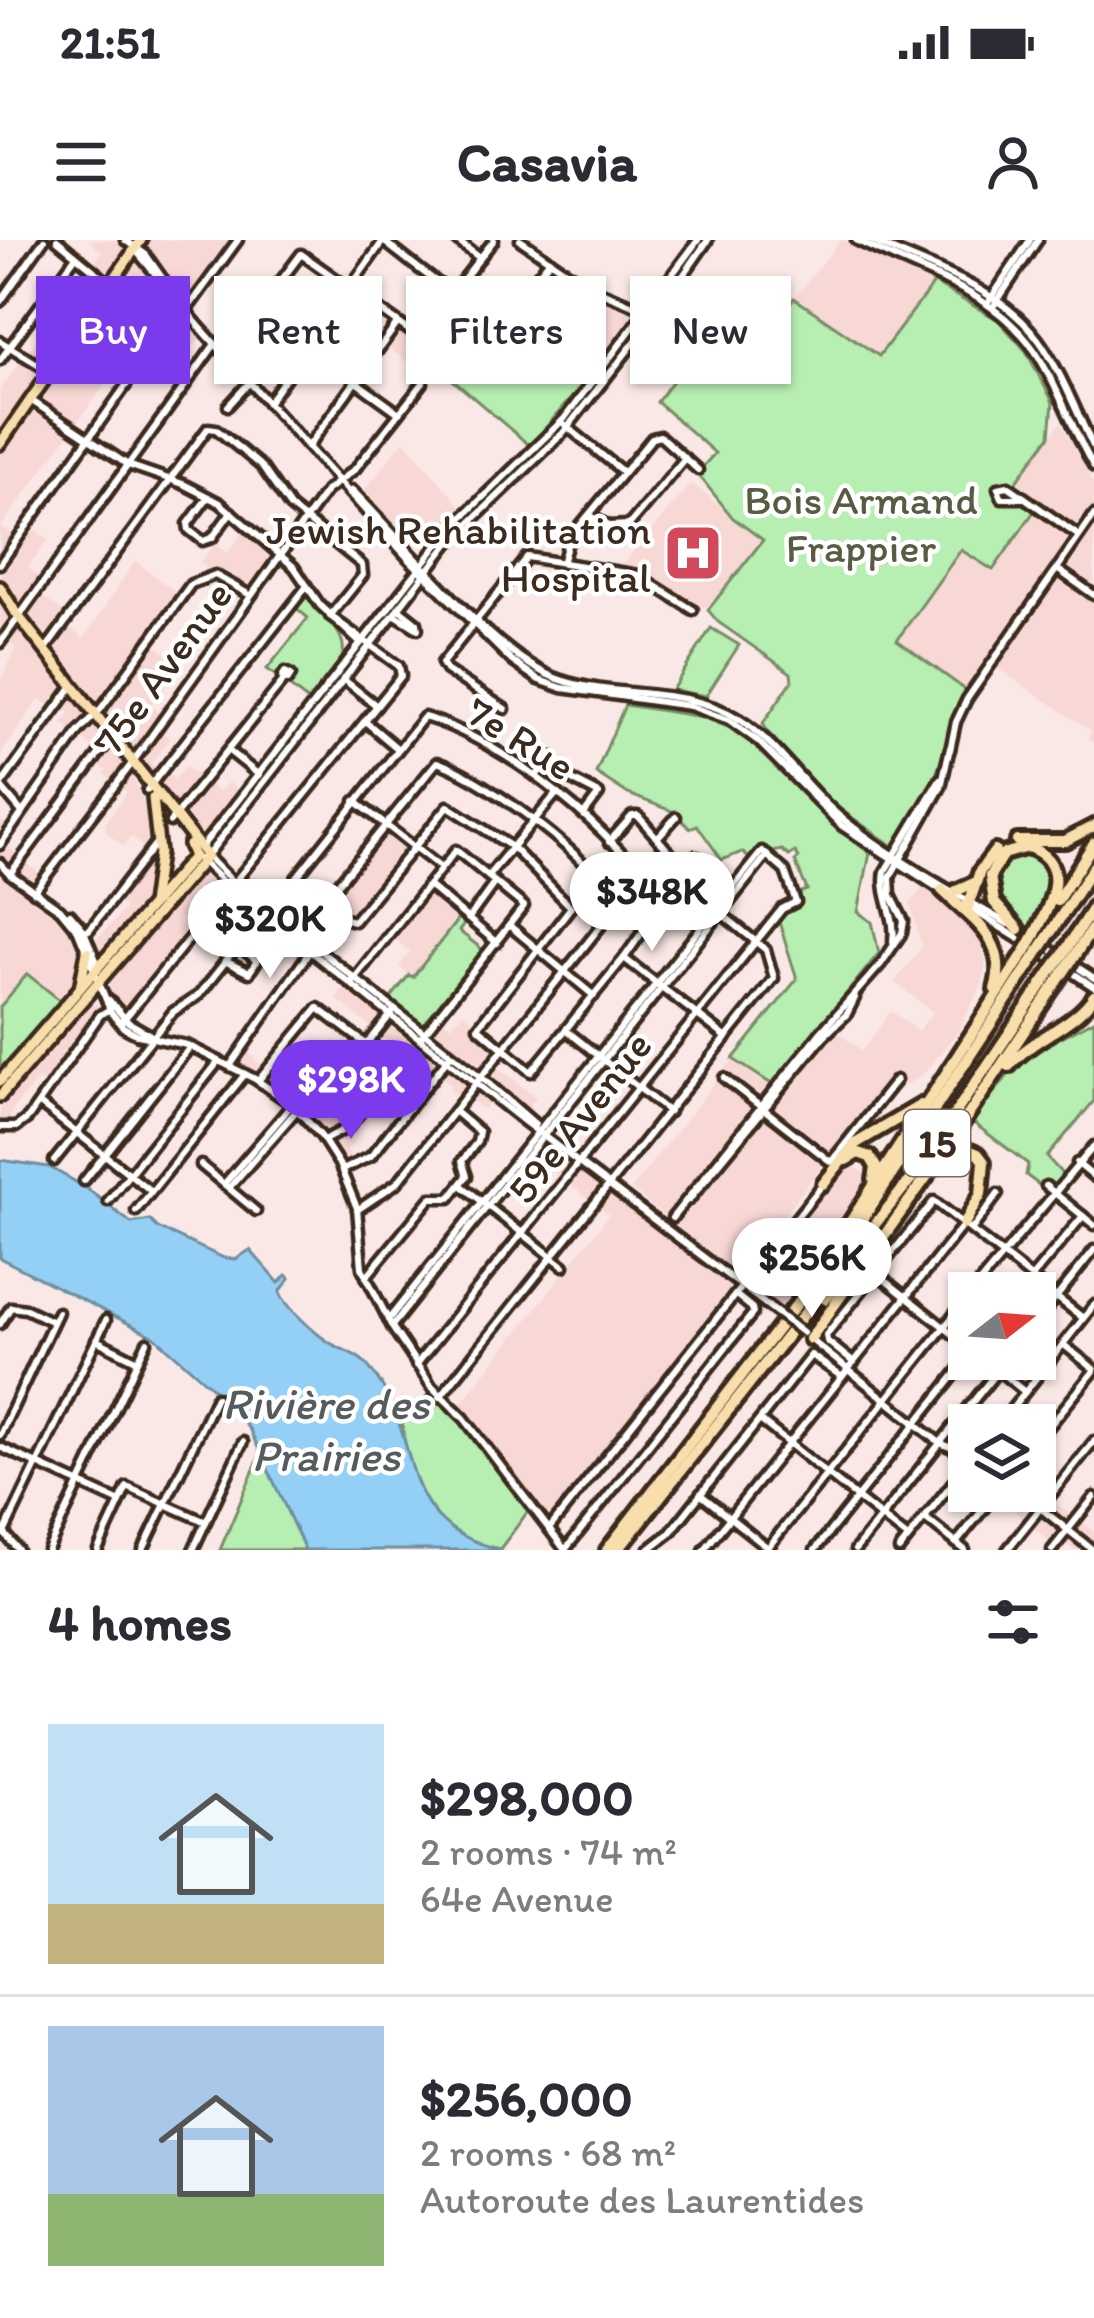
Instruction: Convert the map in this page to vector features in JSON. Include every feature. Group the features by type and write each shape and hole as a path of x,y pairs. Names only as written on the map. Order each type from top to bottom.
{"highway":[{"path":"969,903 985,862 1001,846 1065,841 1094,826"},
{"path":"1040,938 1094,843"},
{"path":"1018,929 994,902 990,876 1003,854 1028,848 1050,861 1056,880 1040,938"},
{"name":"15","path":"607,1550 887,1185 1040,938 1094,866"},
{"path":"956,891 976,881"},
{"path":"941,890 983,928 997,950 998,980 982,1018"},
{"name":"15","path":"618,1550 940,1138 1094,906"},
{"path":"813,1337 976,1105 1061,961 1094,926"},
{"path":"786,1315 982,1018 1031,952"},
{"path":"976,1105 1021,1052 1081,1012 1094,992"},
{"path":"1050,1033 1076,1023 1094,1006"},
{"path":"823,1184 855,1144 931,1098"},
{"path":"932,1169 964,1150 984,1161 980,1197 968,1227"},
{"path":"823,1184 850,1156 870,1156 875,1177 857,1213"},
{"path":"808,1312 835,1291 881,1240"}],"main road":[{"path":"116,276 137,246"},
{"path":"116,276 137,246"},
{"path":"0,444 40,384"},
{"path":"0,587 201,855"},
{"path":"150,791 159,840 152,906"},
{"path":"0,1081 201,855"},
{"path":"0,1096 201,855"},
{"path":"80,988 87,952"}],"street":[{"path":"0,302 44,240"},
{"path":"57,240 100,276"},
{"path":"190,302 236,240"},
{"path":"456,240 480,258"},
{"path":"465,276 494,240"},
{"path":"520,240 599,293 630,305"},
{"path":"676,276 698,240"},
{"path":"681,276 708,240"},
{"path":"856,240 992,302 1035,352 1094,467"},
{"path":"870,240 992,302 1040,342 1094,448"},
{"path":"992,302 1034,240"},
{"path":"359,276 382,241 432,276"},
{"path":"137,246 163,276"},
{"path":"284,276 301,254 332,276"},
{"path":"0,359 76,256"},
{"path":"537,276 550,260"},
{"path":"382,312 406,328"},
{"path":"190,315 214,343"},
{"path":"382,345 398,323"},
{"path":"0,341 36,362"},
{"path":"374,632 423,569 564,424 630,342"},
{"path":"190,379 214,345"},
{"path":"0,564 127,384"},
{"path":"0,643 186,384"},
{"path":"228,406 247,384"},
{"path":"251,384 519,667 552,685 685,705 735,724 758,741 834,820 1094,978"},
{"path":"268,403 282,384"},
{"path":"308,447 355,384"},
{"path":"359,384 399,413"},
{"name":"75e Avenue","path":"34,892 134,764 326,491 355,469 423,384"},
{"path":"29,399 128,464 208,496 231,512 280,554 330,616 402,673 123,1022"},
{"path":"564,424 623,472"},
{"path":"45,650 168,479 212,428 262,467 284,500 364,568 330,616"},
{"path":"563,560 569,539 655,436 698,470"},
{"path":"589,515 609,526 625,527 685,458"},
{"path":"208,496 188,524 202,541 212,538 231,512"},
{"path":"1024,498 1079,536"},
{"path":"672,1218 824,1036 848,1014 856,995 905,927 889,889 896,857 941,787 964,704 1094,515"},
{"path":"505,709 442,667 526,557 638,574 693,610"},
{"path":"201,855 346,661 396,611 423,569"},
{"path":"1057,569 1094,596"},
{"path":"0,845 196,579 221,577 251,596"},
{"path":"150,791 307,586"},
{"path":"347,631 374,632"},
{"path":"346,661 347,631"},
{"path":"374,632 380,653"},
{"path":"201,855 343,679 364,643"},
{"path":"343,679 377,706"},
{"path":"173,820 284,680"},
{"path":"21,811 0,786 73,686"},
{"name":"7e Rue","path":"398,749 424,716 536,776 583,815 658,902 659,911 624,958"},
{"path":"365,721 398,749 297,874 298,880 346,920 354,921 448,806 512,847 571,907 479,1023 504,1050 531,1072 624,958 727,1037"},
{"path":"10,874 113,736"},
{"path":"228,751 259,775"},
{"path":"536,776 552,757"},
{"path":"296,936 437,762 490,789 534,821 586,868 615,908 397,1183 358,1210"},
{"name":"7e Rue","path":"545,766 599,794 583,815"},
{"path":"488,876 557,793"},
{"path":"356,802 441,868"},
{"path":"440,1397 775,978 766,950 695,892 635,815 609,842"},
{"path":"657,838 676,817"},
{"path":"352,980 456,850 524,906 422,1035"},
{"name":"59e Avenue","path":"416,1365 782,909 796,901 784,869 765,853 718,912"},
{"path":"82,933 154,855"},
{"path":"201,855 263,914 296,936"},
{"path":"896,857 941,890 1018,929 1094,992"},
{"path":"0,862 34,892 73,916 123,1022"},
{"path":"469,918 496,882"},
{"path":"428,885 496,943"},
{"path":"233,886 754,1296 786,1315 948,1447"},
{"path":"390,1323 718,912"},
{"path":"54,1162 173,1012 199,995 263,914"},
{"path":"510,926 594,996"},
{"path":"82,933 110,1009 123,1022 190,1046 258,1081 298,1109 324,1140 358,1210 365,1277 390,1323 440,1397 464,1418 565,1550 753,1313 736,1295"},
{"path":"225,961 249,973 256,961 238,945"},
{"path":"230,1066 312,948"},
{"path":"258,1081 318,1008 395,1066 349,1127 324,1140"},
{"path":"0,1127 18,1126 40,1104 100,1015 110,1009"},
{"path":"226,1186 325,1058 345,1068 393,1012"},
{"path":"566,1030 669,1112"},
{"path":"84,1181 190,1046"},
{"path":"342,1170 371,1156 449,1057"},
{"path":"108,1202 219,1061"},
{"path":"136,1211 245,1074"},
{"path":"724,1078 831,1162 896,1080"},
{"path":"40,1104 151,1191"},
{"path":"226,1186 298,1109"},
{"path":"365,1277 431,1198 450,1198 467,1176 462,1161 480,1136 454,1111"},
{"path":"286,1123 306,1118"},
{"path":"988,1272 1049,1189 1094,1146"},
{"path":"1077,1163 1094,1177"},
{"path":"201,1165 256,1211"},
{"path":"549,1529 823,1184"},
{"path":"460,1185 564,1266"},
{"path":"1049,1189 1094,1225"},
{"path":"704,1550 906,1297 998,1194"},
{"path":"848,1370 826,1336 935,1201 1026,1272"},
{"path":"1036,1272 1083,1216"},
{"path":"1084,1318 1056,1297 1094,1250"},
{"path":"876,1273 948,1330"},
{"path":"752,1275 754,1296"},
{"path":"1015,1404 1094,1305"},
{"path":"0,1324 11,1307 53,1322"},
{"path":"0,1435 58,1312"},
{"path":"18,1550 2,1530 106,1320"},
{"path":"700,1494 768,1549 948,1322"},
{"path":"96,1340 138,1360"},
{"path":"48,1550 147,1342"},
{"path":"1056,1418 1094,1370 1063,1344"},
{"path":"648,1550 668,1534 811,1355 848,1370"},
{"path":"815,1550 950,1380"},
{"path":"855,1550 990,1380"},
{"path":"1010,1380 1025,1392"},
{"path":"143,1550 215,1397"},
{"path":"760,1420 908,1538"},
{"path":"1056,1488 1094,1441"},
{"path":"193,1550 243,1442"},
{"path":"0,1447 120,1502"},
{"path":"98,1550 127,1487 206,1522"},
{"path":"899,1550 948,1487"},
{"path":"1052,1550 1094,1497"},
{"path":"956,1543 981,1512"},
{"path":"1007,1550 1037,1512"},
{"path":"1045,1512 1093,1550"},
{"path":"925,1518 965,1550"}],"shaded area":[{"path":"88,240 229,240 190,295 190,276 84,276 102,252"},
{"path":"841,240 934,283 879,357 794,298"},
{"path":"551,267 567,276 544,276"},
{"path":"606,298 628,310 630,328 606,358"},
{"path":"190,322 203,337 190,349"},
{"path":"398,323 406,328 406,361 383,344"},
{"path":"36,341 36,384 105,384 1,527 21,541 30,528 49,539 28,567 41,579 33,590 66,614 61,622 84,638 135,561 177,593 145,637 181,665 151,705 160,714 154,724 170,739 151,764 175,779 186,766 218,792 229,782 240,791 200,840 180,820 184,813 179,808 175,812 156,787 160,781 152,780 138,760 145,749 139,745 132,752 105,709 96,706 13,600 0,576 7,562 0,557 0,389"},
{"path":"1061,423 1094,485 1094,743 1088,739 1091,731 986,661 964,690 896,640 961,549 993,569 1034,510 1008,492"},
{"path":"404,440 463,509 429,543 411,540 364,491"},
{"name":"Jewish Rehabilitation Hospital","path":"691,483 764,540 708,610 644,571 622,565"},
{"path":"243,532 273,557 251,589 228,572 208,569 200,562 215,544 228,553"},
{"path":"0,599 11,616 8,622 19,624 67,687 64,692 69,698 73,694 87,713 85,717 90,722 93,719 107,737 102,745 107,749 112,744 127,764 120,774 126,777 130,771 149,812 154,838 146,849 131,837 123,846 106,832 105,824 127,792 97,764 102,755 62,723 70,713 58,701 53,707 39,699 0,756 0,683 16,648 0,637"},
{"path":"0,820 15,830 6,844 42,876 28,893 62,917 76,937 80,967 61,1001 27,974 0,1007 0,872 20,889 26,881 14,865 0,857"},
{"path":"385,825 414,847 350,921 323,901"},
{"path":"153,856 145,903 103,953 97,952 94,943 125,908 117,900"},
{"path":"205,872 225,889 217,898 204,888 186,909 199,922 194,928 181,917 177,921 189,934 123,1011 110,981"},
{"path":"428,885 462,914 412,978 399,967 410,952 389,934"},
{"path":"924,886 979,939 986,960 982,985 958,1031 923,1075 905,1085 894,1077 831,1157 768,1108 834,1029 862,1051 891,1011 918,1031 933,1012 894,982 922,947 910,904"},
{"path":"347,983 492,1099 484,1109 469,1099 466,1103 427,1060 421,1066 413,1062 336,998"},
{"path":"86,1007 101,1007 48,1086 38,1079 11,1112 8,1124 0,1123 0,1109"},
{"path":"463,1013 475,1022 476,1032 501,1050 496,1066 536,1097 527,1109 427,1030 438,1016 451,1026"},
{"path":"246,1049 274,1080 287,1068 303,1079 315,1071 336,1089 329,1098 347,1122 344,1126 353,1145 347,1149 353,1161 345,1165 297,1099 235,1064"},
{"path":"733,1059 773,1085 666,1218 631,1189"},
{"path":"764,1118 825,1162 739,1274 676,1226"},
{"path":"562,1151 733,1291 548,1522 457,1408 609,1215 548,1168"},
{"path":"847,1162 872,1178 785,1310 757,1288 757,1276"},
{"path":"1056,1504 1094,1531 1094,1550 1074,1550 1057,1539 1052,1544 1015,1512 1056,1512"}],"green space":[{"name":"Bois Armand Frappier","path":"934,283 998,320 1026,351 1053,402 1050,436 1013,486 1006,482 994,488 1003,501 1022,501 1035,510 993,570 961,550 897,640 967,691 930,792 893,846 834,805 767,731 763,723 792,681 791,673 708,610 763,540 733,518 697,473 715,453 657,402 670,384 791,384 794,298 879,356"},
{"path":"457,384 583,384 530,446"},
{"path":"304,595 343,644 340,664 311,703 285,683 292,679 290,671 281,671 280,679 267,669 308,618 295,607"},
{"path":"711,628 739,645 706,696 672,690"},
{"path":"625,705 703,717 745,734 832,825 870,853 858,912 872,922 879,953 773,1085 733,1059 797,979 779,922 788,909 799,906 799,893 807,890 795,861 799,858 795,852 789,856 765,848 751,860 742,852 722,860 697,825 690,828 672,811 628,794 596,773"},
{"path":"1023,849 1045,859 1054,884 1031,934 1005,911 996,884 998,861"},
{"path":"462,914 469,918 459,931 487,953 424,1033 387,1003"},
{"path":"27,974 61,1001 0,1069 0,1007"},
{"path":"1094,1020 1094,1101 1047,1157 1063,1175 1055,1185 1043,1188 1026,1175 1028,1164 971,1121 1022,1058"},
{"path":"432,1390 454,1408 529,1510 500,1549 458,1534 429,1506 419,1488 402,1424"},
{"path":"260,1455 285,1490 308,1550 220,1550"}],"water":[{"name":"Rivière des Prairies","path":"0,1160 49,1167 85,1187 131,1223 150,1220 224,1258 236,1259 250,1250 279,1283 286,1275 290,1278 280,1292 288,1304 321,1337 363,1361 386,1392 424,1498 440,1519 465,1537 502,1550 305,1550 250,1430 217,1392 155,1337 0,1258"}],"place":[{"name":"Jewish Rehabilitation Hospital","path":"693,553"}]}
